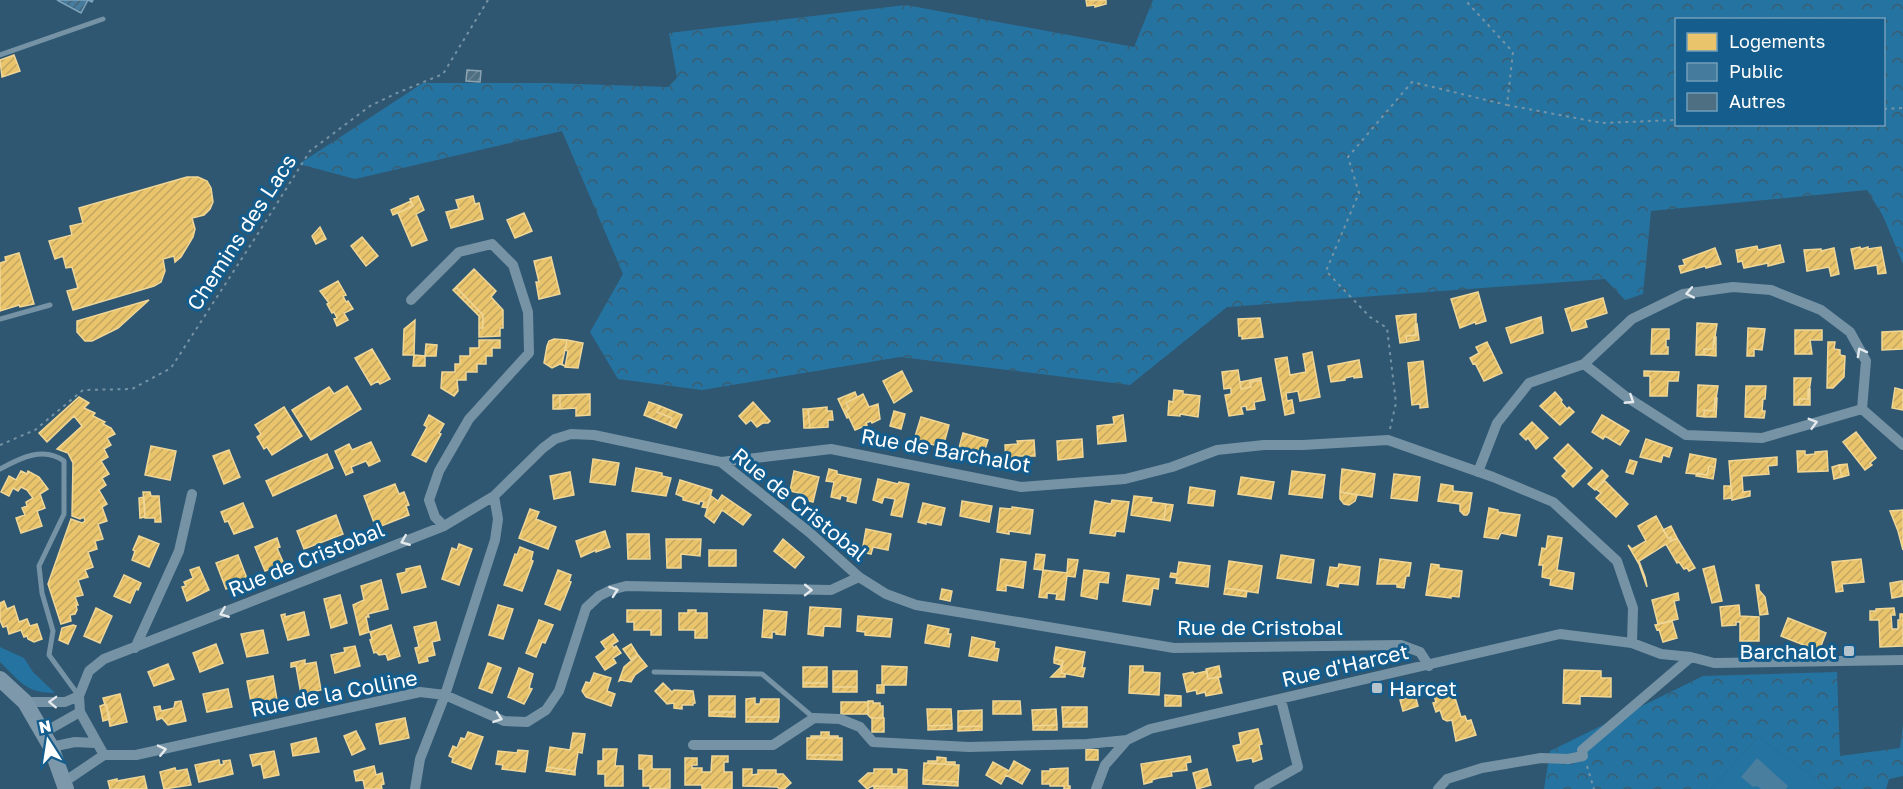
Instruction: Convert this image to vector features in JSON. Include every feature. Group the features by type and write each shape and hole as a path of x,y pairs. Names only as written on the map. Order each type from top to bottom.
{"main road":[{"path":"0,679 25,702 47,740 65,786"}],"street":[{"path":"411,300 459,252 492,244 513,265 528,312 529,353 469,419 439,471 429,500 435,517 444,526"},
{"path":"1478,472 1497,423 1529,383 1584,364 1632,319 1683,294 1733,287 1771,290 1821,310 1850,332 1866,361 1863,409"},
{"path":"1584,364 1624,396 1686,435 1762,438 1863,409"},
{"path":"1863,409 1903,445"},
{"name":"Rue de Cristobal","path":"104,755 95,743 80,712 79,696 89,672 104,659 444,526 494,496 543,447 555,439 571,434 594,435 720,462 809,532 859,577 886,594 916,605 1174,648 1401,645 1419,652 1429,666"},
{"name":"Rue de Barchalot","path":"720,462 831,449 1021,487 1125,479 1217,450 1264,445 1388,440 1553,502 1617,561 1633,608 1632,643"},
{"path":"135,648 178,551 192,494"},
{"path":"416,789 420,759 445,695 495,540 498,519 494,496"},
{"name":"Rue de la Colline","path":"104,755 136,755 420,692 445,695 504,721 527,722 546,711 559,691 586,608 599,596 611,590 626,586 831,590 859,577"},
{"name":"Rue d'Harcet","path":"1096,789 1105,765 1127,740 1150,729 1560,634 1632,643 1661,654 1691,657 1714,663 1903,660"},
{"path":"1438,789 1447,779 1482,768 1541,758 1568,759 1583,756 1582,750 1691,657"},
{"path":"25,702 65,702 79,696"},
{"path":"1259,789 1298,767 1281,700"},
{"path":"47,740 80,712"},
{"path":"693,745 773,745 814,717 840,719 860,727 873,742 969,747 1087,744 1127,740"},
{"path":"47,740 95,743"},
{"path":"65,786 104,755"}],"lane":[{"path":"0,55 103,19"},
{"path":"0,319 50,305"},
{"path":"0,469 12,462 40,453 56,456 64,461 64,514 39,566 42,593 53,631 49,655 79,696"},
{"path":"654,672 762,674 814,717"}],"path":[{"name":"Chemins des Lacs","path":"0,446 35,430 83,390 132,389 171,368 310,151 370,106 443,74 488,0"},
{"path":"1465,0 1513,52 1507,105"},
{"path":"1388,440 1396,403 1387,328 1370,317 1326,271 1359,193 1348,157 1412,82 1507,105 1602,123 1675,120"},
{"path":"1885,109 1903,108"},
{"path":"1583,756 1594,789"}],"green space":[{"path":"1153,0 1903,0 1903,264 1883,216 1867,190 1651,211 1643,294 1625,300 1605,279 1227,307 1130,385 900,357 702,390 618,379 590,332 623,274 562,131 355,179 299,164 423,83 547,83 668,87 677,78 669,33 906,5 1134,47"},
{"path":"0,647 24,658 33,672 55,693 37,691 18,680 0,662"},
{"path":"1837,672 1840,756 1900,748 1903,725 1903,776 1889,779 1886,789 1830,789 1758,737 1711,789 1544,789 1550,751 1703,676"},
{"path":"1758,737 1830,789 1711,789"}],"shaded area":[{"path":"1757,758 1788,786 1786,789 1753,787 1741,777"}],"building: Logements":[{"path":"1086,0 1106,0 1106,4 1095,7 1095,5 1087,6"},
{"path":"14,55 20,71 2,77 0,60"},
{"path":"187,177 198,177 207,181 211,188 213,202 204,215 192,218 195,229 193,237 181,257 175,262 174,256 163,259 165,271 161,282 73,310 67,291 78,288 72,267 66,268 63,256 55,259 49,241 72,235 70,226 83,223 79,208"},
{"path":"418,196 424,210 416,214 427,240 412,246 398,213 413,206 410,199"},
{"path":"473,196 475,204 479,203 483,219 451,228 446,212 459,209 456,200"},
{"path":"411,201 413,206 393,215 391,210"},
{"path":"524,213 532,231 515,238 507,220"},
{"path":"320,227 326,239 316,244 312,236"},
{"path":"362,237 378,256 366,266 351,246"},
{"path":"1780,245 1784,262 1744,268 1742,261 1738,262 1736,250 1757,246 1758,250"},
{"path":"1860,247 1861,249 1868,247 1868,249 1881,247 1886,273 1878,274 1877,265 1855,269 1851,249"},
{"path":"1715,248 1721,264 1681,273 1679,266 1685,265 1683,260"},
{"path":"1834,248 1839,274 1831,276 1829,267 1807,271 1804,250 1821,249 1821,251"},
{"path":"19,253 34,304 20,307 19,305 0,311 0,263 6,261 5,257"},
{"path":"551,257 560,294 539,299 536,282 539,282 534,261"},
{"path":"474,269 496,291 491,297 503,310 503,328 500,328 500,336 479,337 479,328 483,328 483,315 456,287"},
{"path":"338,281 346,295 343,296 346,302 348,301 353,309 344,313 348,320 337,326 334,319 337,318 320,291"},
{"path":"456,287 483,315 483,328 479,328 479,316 453,290"},
{"path":"1478,292 1486,321 1476,324 1475,322 1460,328 1451,299"},
{"path":"1603,298 1607,313 1585,320 1587,327 1572,331 1565,309"},
{"path":"149,300 118,328 92,341 85,341 77,332 77,321"},
{"path":"1416,314 1416,335 1406,336 1407,342 1400,343 1396,316"},
{"path":"1541,317 1543,333 1511,343 1506,328"},
{"path":"1260,318 1263,337 1242,339 1242,336 1239,336 1238,319"},
{"path":"415,320 414,355 403,355 404,329"},
{"path":"1697,323 1717,324 1713,349 1704,349 1704,355 1696,355"},
{"path":"1417,324 1419,340 1407,342 1406,336 1416,335 1415,325"},
{"path":"1748,328 1765,329 1762,350 1754,349 1754,356 1747,356"},
{"path":"1652,329 1669,329 1669,339 1666,339 1668,354 1651,354"},
{"path":"1795,330 1822,330 1822,340 1810,340 1812,354 1795,354"},
{"path":"1903,331 1903,349 1882,350 1882,332"},
{"path":"1714,337 1716,337 1716,356 1704,355 1704,349 1713,349"},
{"path":"479,340 500,340 500,348 492,348 492,356 486,356 486,364 477,364 477,372 466,372 466,380 457,380 458,391 454,396 441,388 442,372 455,372 455,364 460,364 460,356 470,356 470,348 479,348"},
{"path":"567,340 562,364 565,366 560,364 552,368 544,363 549,341"},
{"path":"567,340 583,343 578,368 565,367 568,351 565,350"},
{"path":"1487,342 1502,373 1484,381 1470,358 1479,353 1476,347"},
{"path":"1828,342 1835,342 1834,349 1840,350 1840,355 1845,356 1844,377 1833,388 1827,388"},
{"path":"426,344 437,345 436,356 425,356"},
{"path":"372,349 390,379 371,385 355,358"},
{"path":"1312,352 1320,397 1300,401 1298,391 1286,393 1287,401 1292,400 1294,413 1285,415 1275,359 1287,357 1290,375 1306,372 1303,354"},
{"path":"414,355 425,356 425,366 413,366"},
{"path":"1359,360 1362,377 1354,378 1354,376 1331,382 1328,366"},
{"path":"1423,361 1428,407 1420,408 1420,404 1412,405 1408,363"},
{"path":"1238,370 1241,389 1251,387 1250,382 1261,380 1265,400 1254,402 1255,409 1247,410 1246,406 1241,407 1243,414 1229,416 1225,395 1231,394 1231,388 1224,389 1222,372"},
{"path":"902,371 912,391 894,403 883,381"},
{"path":"1644,371 1679,372 1678,381 1668,381 1667,396 1650,396 1650,376 1644,376"},
{"path":"1261,378 1261,380 1250,382 1251,387 1241,389 1240,382"},
{"path":"1794,378 1811,378 1808,399 1799,399 1799,405 1794,405"},
{"path":"1698,385 1718,386 1714,411 1704,410 1704,417 1697,416"},
{"path":"347,386 361,409 311,440 292,410 329,387 334,394"},
{"path":"1746,386 1766,386 1762,411 1765,411 1764,418 1745,417"},
{"path":"1895,388 1903,390 1903,410 1892,408"},
{"path":"1808,389 1810,389 1810,405 1799,405 1799,399 1808,399"},
{"path":"1174,390 1183,391 1183,394 1200,396 1198,417 1168,415 1169,401 1173,402"},
{"path":"855,392 857,397 846,403 849,409 846,411 849,417 847,418 838,399"},
{"path":"1555,392 1567,409 1569,407 1574,412 1560,425 1540,406"},
{"path":"590,394 590,415 576,416 576,408 560,409 560,395"},
{"path":"863,394 869,407 878,404 880,419 866,423 867,425 855,430 846,411 849,409 846,403"},
{"path":"553,395 560,395 560,409 553,409"},
{"path":"79,397 89,403 84,408 95,413 93,416 105,422 103,424 111,428 115,434 107,438 111,445 104,449 108,457 101,461 109,474 102,478 106,485 99,490 107,504 102,507 107,521 98,524 103,539 95,541 97,549 88,552 93,567 85,570 88,577 78,580 83,595 75,597 77,610 75,614 70,615 71,621 61,624 48,584 71,519 82,523 85,521 84,517 80,519 72,516 73,463 68,453 57,449 82,426 74,416 47,442 39,433"},
{"path":"1715,398 1717,398 1716,417 1704,417 1704,410 1714,411"},
{"path":"649,402 660,406 657,412 672,418 669,425 644,415"},
{"path":"753,402 770,421 768,423 757,427 751,420 746,424 739,416"},
{"path":"660,406 682,415 676,428 669,425 672,418 657,412"},
{"path":"284,407 302,436 272,455 267,447 264,449 257,437 261,434 255,425"},
{"path":"827,407 827,411 832,411 833,420 828,420 828,427 810,428 808,409"},
{"path":"803,409 808,409 810,428 804,428"},
{"path":"894,411 905,414 901,429 890,426"},
{"path":"429,415 444,424 426,462 412,455 427,427 424,425"},
{"path":"1123,415 1126,441 1098,444 1097,426 1114,424 1113,417"},
{"path":"1602,415 1629,431 1620,445 1605,436 1603,439 1592,432"},
{"path":"921,417 949,425 943,447 914,440"},
{"path":"1532,422 1548,438 1536,449 1528,438 1526,440 1520,434"},
{"path":"1856,432 1876,458 1865,470 1843,442"},
{"path":"963,433 988,440 982,458 970,454 971,451 959,448"},
{"path":"1082,439 1083,457 1058,460 1057,441"},
{"path":"1646,439 1672,448 1669,457 1663,455 1661,462 1640,457"},
{"path":"1034,440 1035,456 1018,456 1019,462 1006,462 1005,445 1018,444 1017,441"},
{"path":"371,442 380,461 369,466 366,461 351,467 353,472 346,475 335,451 349,444 352,450"},
{"path":"1568,444 1592,468 1573,487 1562,476 1567,471 1554,458"},
{"path":"151,446 176,451 170,480 145,475"},
{"path":"229,450 240,477 224,484 213,456"},
{"path":"1797,451 1805,451 1805,455 1827,451 1828,471 1798,472"},
{"path":"327,454 333,468 273,496 266,481"},
{"path":"1690,454 1716,459 1715,467 1709,466 1707,475 1686,473"},
{"path":"1777,457 1777,465 1768,466 1769,474 1742,476 1743,492 1750,491 1750,496 1732,500 1729,461"},
{"path":"593,459 619,463 615,485 590,482"},
{"path":"1630,460 1637,462 1633,474 1626,472"},
{"path":"1847,464 1849,475 1842,477 1839,465"},
{"path":"1839,465 1842,477 1834,479 1832,467"},
{"path":"1709,466 1715,467 1713,479 1696,476 1697,473 1707,475"},
{"path":"636,468 662,473 662,476 671,478 666,496 632,491"},
{"path":"829,469 837,471 837,474 861,479 856,503 847,501 848,497 841,495 840,499 831,497 834,482 826,481"},
{"path":"1342,469 1375,474 1372,497 1340,492"},
{"path":"1602,470 1608,476 1595,490 1588,484"},
{"path":"21,471 27,474 28,471 39,477 48,489 40,494 45,508 37,511 42,526 21,533 16,518 25,515 22,508 27,506 26,502 33,498 27,490 21,487 18,491 13,488 9,496 1,492 9,476 16,480"},
{"path":"794,471 819,477 813,502 802,499 803,494 790,491"},
{"path":"1292,471 1325,475 1322,498 1289,494"},
{"path":"570,472 574,495 554,499 550,476"},
{"path":"1394,474 1420,477 1417,501 1391,498"},
{"path":"1241,477 1274,482 1271,499 1238,494"},
{"path":"878,479 909,484 902,517 891,515 895,499 884,497 882,503 873,500"},
{"path":"680,480 712,490 707,508 702,507 704,502 700,501 699,504 683,500 683,497 676,494"},
{"path":"1604,480 1628,504 1616,517 1596,498 1601,493 1596,489"},
{"path":"395,484 399,494 404,492 409,505 406,506 409,515 376,528 364,496"},
{"path":"1441,484 1453,486 1453,491 1472,493 1467,515 1460,511 1460,504 1438,501"},
{"path":"1724,486 1731,486 1732,498 1724,499"},
{"path":"1190,487 1215,491 1213,506 1188,503"},
{"path":"143,492 150,492 151,496 159,496 161,522 155,522 155,518 145,518"},
{"path":"1340,492 1357,495 1355,501 1349,505 1344,504 1340,499"},
{"path":"722,495 751,515 743,525 722,510 714,523 705,516 711,496 718,501"},
{"path":"1134,496 1152,498 1151,502 1166,504 1164,520 1131,515"},
{"path":"144,497 145,517 140,518 139,498"},
{"path":"1112,500 1129,502 1124,532 1116,531 1115,536 1090,533 1095,501 1111,504"},
{"path":"962,501 992,506 989,522 960,516"},
{"path":"243,503 253,527 234,534 221,512"},
{"path":"923,503 945,508 941,525 918,522"},
{"path":"1166,504 1173,505 1170,521 1164,520"},
{"path":"1012,507 1033,510 1030,534 997,532 1000,508 1012,509"},
{"path":"1489,508 1498,510 1498,512 1520,515 1516,536 1501,533 1498,539 1484,537"},
{"path":"530,509 539,512 536,519 556,527 548,549 519,538"},
{"path":"1903,510 1903,550 1890,511"},
{"path":"336,515 343,534 304,549 297,531"},
{"path":"1656,516 1668,538 1671,537 1670,542 1677,538 1695,568 1689,571 1687,568 1684,569 1679,562 1677,563 1666,544 1639,561 1647,587 1639,564 1628,545 1632,549 1646,541 1638,526"},
{"path":"1671,526 1677,538 1670,542 1671,537 1668,538 1663,530"},
{"path":"866,529 891,534 888,550 873,547 871,554 862,552"},
{"path":"605,531 610,547 581,557 576,541"},
{"path":"627,534 649,534 650,559 628,559"},
{"path":"139,536 159,544 149,567 132,560 135,551 133,550"},
{"path":"1548,536 1562,538 1557,570 1574,573 1572,589 1550,585 1551,579 1542,577 1543,565 1539,565 1542,548 1546,549"},
{"path":"277,538 280,547 277,548 284,564 265,571 255,547"},
{"path":"666,539 701,539 700,556 681,554 681,568 667,568"},
{"path":"783,539 804,557 795,568 774,551"},
{"path":"459,544 472,549 459,585 442,579 452,548 457,550"},
{"path":"520,547 533,552 531,560 533,561 522,591 504,585 515,554 517,555"},
{"path":"709,550 736,550 736,566 709,566"},
{"path":"1036,554 1045,555 1043,570 1034,569"},
{"path":"238,555 248,581 226,589 216,563"},
{"path":"1281,555 1314,560 1311,583 1277,578"},
{"path":"1001,559 1026,562 1023,588 1006,585 1006,591 997,590"},
{"path":"1068,559 1078,560 1075,577 1067,576 1064,600 1056,599 1057,594 1047,593 1047,598 1039,597 1043,570 1067,573"},
{"path":"1380,559 1411,563 1404,588 1397,587 1397,584 1377,584"},
{"path":"1861,559 1864,582 1842,584 1843,591 1836,592 1832,562"},
{"path":"1229,561 1262,566 1258,593 1225,588"},
{"path":"1179,562 1210,566 1208,587 1176,583 1177,578 1170,577 1171,573 1177,574"},
{"path":"1339,564 1360,567 1358,585 1339,583 1338,587 1327,585 1330,567 1338,568"},
{"path":"1431,564 1439,565 1439,568 1462,571 1459,597 1426,595"},
{"path":"420,566 426,587 402,593 397,574"},
{"path":"1714,566 1722,601 1712,603 1703,569"},
{"path":"199,567 209,590 187,601 182,587 186,586 184,582 193,578 190,570"},
{"path":"558,570 571,575 569,581 571,582 560,610 545,604"},
{"path":"1084,570 1109,573 1108,583 1099,582 1097,599 1081,596"},
{"path":"124,575 141,583 130,603 114,596"},
{"path":"1127,575 1159,579 1158,589 1153,588 1150,605 1123,601"},
{"path":"381,580 388,609 368,614 369,617 366,617 369,632 360,635 353,605 364,600 361,586"},
{"path":"1902,581 1903,596 1892,598 1890,583"},
{"path":"1756,585 1759,585 1759,590 1765,597 1768,614 1760,615"},
{"path":"1225,588 1247,591 1246,597 1224,594"},
{"path":"942,589 952,591 950,601 940,599"},
{"path":"1678,593 1679,600 1674,601 1678,619 1658,624 1652,600"},
{"path":"340,595 347,623 331,628 324,599"},
{"path":"4,601 7,609 14,606 19,622 27,619 30,626 37,624 42,639 34,642 27,636 24,637 21,630 9,634 7,626 3,627 0,620 0,603"},
{"path":"498,605 513,609 503,639 489,635"},
{"path":"1739,605 1740,616 1759,617 1759,641 1740,641 1740,622 1736,622 1736,625 1722,626 1720,607"},
{"path":"810,607 841,609 840,627 824,626 823,636 808,634"},
{"path":"96,608 112,616 100,643 84,636"},
{"path":"1894,608 1895,615 1891,615 1892,629 1898,629 1900,614 1903,614 1903,646 1880,647 1879,620 1870,620 1870,611"},
{"path":"627,610 661,610 661,635 651,635 651,630 634,630 634,622 627,622"},
{"path":"688,610 707,613 707,638 695,638 695,630 679,630 679,613 688,613"},
{"path":"764,610 787,612 785,635 772,632 772,638 762,637"},
{"path":"304,612 309,635 288,640 281,615 285,614 285,617"},
{"path":"858,616 892,619 890,637 865,635 865,632 857,631"},
{"path":"1788,618 1826,633 1819,651 1781,636"},
{"path":"539,620 553,625 536,657 526,653"},
{"path":"1672,621 1677,638 1663,642 1659,629 1657,630 1655,625"},
{"path":"436,622 440,640 432,642 435,655 427,657 428,661 419,663 415,648 419,647 414,627"},
{"path":"391,625 400,656 388,660 386,654 374,653 370,632"},
{"path":"928,625 949,629 948,634 951,634 949,647 925,643"},
{"path":"76,626 68,644 59,640 62,628"},
{"path":"263,630 268,653 247,657 241,634"},
{"path":"613,634 618,641 612,645 614,648 616,646 621,653 613,658 616,663 605,670 596,657 606,649 601,642"},
{"path":"972,637 995,642 994,648 999,649 997,661 969,656"},
{"path":"216,644 223,663 200,672 193,653"},
{"path":"631,644 638,655 631,660 623,649"},
{"path":"355,646 360,666 335,673 331,655 345,652 344,648"},
{"path":"1056,647 1085,652 1083,677 1061,673 1063,661 1054,659"},
{"path":"638,655 647,666 635,675 631,682 619,681 624,667"},
{"path":"1054,659 1063,661 1061,673 1065,674 1065,677 1051,677 1061,667 1054,663"},
{"path":"305,660 305,664 316,662 321,690 301,694 296,666 291,667 291,663"},
{"path":"488,663 501,668 492,693 479,688"},
{"path":"168,664 174,679 154,686 148,672"},
{"path":"882,666 907,667 906,685 884,685 884,693 877,693 877,685 882,685"},
{"path":"1130,666 1143,666 1143,672 1160,673 1159,695 1129,693"},
{"path":"1219,666 1221,677 1208,679 1206,669"},
{"path":"803,667 827,667 827,683 803,683"},
{"path":"519,668 533,674 529,688 532,689 524,704 508,697"},
{"path":"1564,670 1601,671 1601,678 1611,678 1611,697 1580,696 1580,704 1563,703"},
{"path":"833,671 857,671 857,687 833,687"},
{"path":"1207,671 1208,679 1218,677 1222,693 1206,696 1205,692 1197,694 1196,690 1187,692 1183,674"},
{"path":"594,673 611,678 607,691 615,694 611,706 586,697 582,691 586,682 590,683"},
{"path":"273,676 277,700 251,702 247,681"},
{"path":"663,683 672,692 674,690 693,691 695,703 682,705 682,709 674,708 674,703 667,704 655,691"},
{"path":"803,683 827,683 827,687 803,687"},
{"path":"1451,685 1461,717 1465,716 1467,721 1471,720 1476,735 1456,741 1452,720 1443,719 1440,710 1436,712 1433,703 1436,702 1432,690"},
{"path":"833,687 857,687 857,692 833,692"},
{"path":"228,689 232,707 207,712 203,694"},
{"path":"120,694 127,722 110,726 103,698"},
{"path":"1165,695 1181,696 1181,706 1165,706"},
{"path":"1415,695 1418,706 1403,711 1400,700"},
{"path":"709,696 735,696 735,712 709,712"},
{"path":"755,698 755,704 760,704 761,699 779,699 779,717 746,717 746,699"},
{"path":"181,701 186,721 168,725 162,718 157,720 154,707 160,706 161,711 174,708 175,702"},
{"path":"868,701 880,703 880,706 883,706 883,718 871,718 868,715"},
{"path":"993,701 1020,701 1021,714 993,714"},
{"path":"841,702 868,702 868,714 841,714"},
{"path":"106,704 110,719 103,721 100,706"},
{"path":"1062,707 1087,707 1087,722 1063,723"},
{"path":"927,709 951,709 952,725 928,726"},
{"path":"1056,709 1057,725 1033,726 1032,710"},
{"path":"982,710 982,726 958,727 958,711"},
{"path":"709,712 735,712 735,717 709,716"},
{"path":"746,717 779,717 778,722 746,722"},
{"path":"405,718 409,738 380,744 376,724"},
{"path":"872,718 884,718 884,732 872,732"},
{"path":"1087,722 1087,727 1063,727 1063,723"},
{"path":"952,725 952,729 928,730 928,726"},
{"path":"1057,725 1057,730 1033,730 1033,726"},
{"path":"982,726 982,730 958,731 958,727"},
{"path":"1258,729 1262,744 1259,745 1262,759 1253,762 1252,758 1237,761 1233,746 1241,744 1239,733"},
{"path":"356,731 365,749 352,755 344,736"},
{"path":"468,732 483,737 471,769 452,762 453,758 449,756 453,746 457,748 461,738 465,739"},
{"path":"821,732 829,732 829,736 838,736 838,738 811,738 811,736 821,736"},
{"path":"573,733 585,734 582,753 578,752 575,771 547,767 550,747 570,750"},
{"path":"316,738 319,752 293,756 291,744"},
{"path":"807,738 842,738 842,755 807,755"},
{"path":"603,749 617,749 615,766 623,766 623,786 605,786 605,774 598,774 598,761 603,761"},
{"path":"1086,749 1098,750 1098,760 1086,760"},
{"path":"518,750 528,751 525,772 502,769 503,765 496,764 498,751 517,753"},
{"path":"274,751 279,775 264,778 261,764 253,766 250,755"},
{"path":"639,755 652,756 652,769 670,769 670,788 650,789 650,786 643,786 643,769 639,769"},
{"path":"807,755 842,755 842,760 807,759"},
{"path":"712,756 728,756 728,762 724,762 724,772 732,772 732,789 702,789 702,785 685,785 685,758 697,758 697,765 692,765 692,768 702,768 702,772 711,772"},
{"path":"1190,756 1191,762 1186,763 1187,770 1171,772 1172,776 1158,778 1144,784 1141,764"},
{"path":"937,757 946,758 946,762 955,762 955,765 928,763 928,761 937,761"},
{"path":"219,760 220,765 224,764 223,761 230,760 233,774 199,782 195,765"},
{"path":"1014,761 1030,770 1022,784 1006,775 1001,784 986,775 993,762 1009,771"},
{"path":"924,763 959,765 958,782 923,780"},
{"path":"374,766 376,775 382,773 384,784 381,785 382,789 365,789 363,780 356,781 354,771"},
{"path":"547,767 575,771 575,775 546,771"},
{"path":"175,768 176,771 187,769 191,785 164,789 160,772"},
{"path":"1068,768 1070,789 1064,789 1064,786 1042,784 1042,771"},
{"path":"743,769 752,769 752,775 758,774 758,770 776,770 776,774 783,774 791,783 784,789 743,786"},
{"path":"874,769 892,769 892,774 898,774 898,769 907,770 907,787 872,786 867,789 859,781 868,773 874,773"},
{"path":"1207,769 1211,785 1197,789 1193,773"},
{"path":"144,776 147,789 110,789 108,781"},
{"path":"923,780 958,782 958,786 923,784"},
{"path":"874,786 907,787 907,789 874,789"}],"building: Public":[{"path":"57,0 88,0 81,13"}],"building: Autres":[{"path":"467,70 481,71 480,82 466,81"}],"place":[{"name":"Barchalot","path":"1849,651"},
{"name":"Harcet","path":"1377,688"}]}
